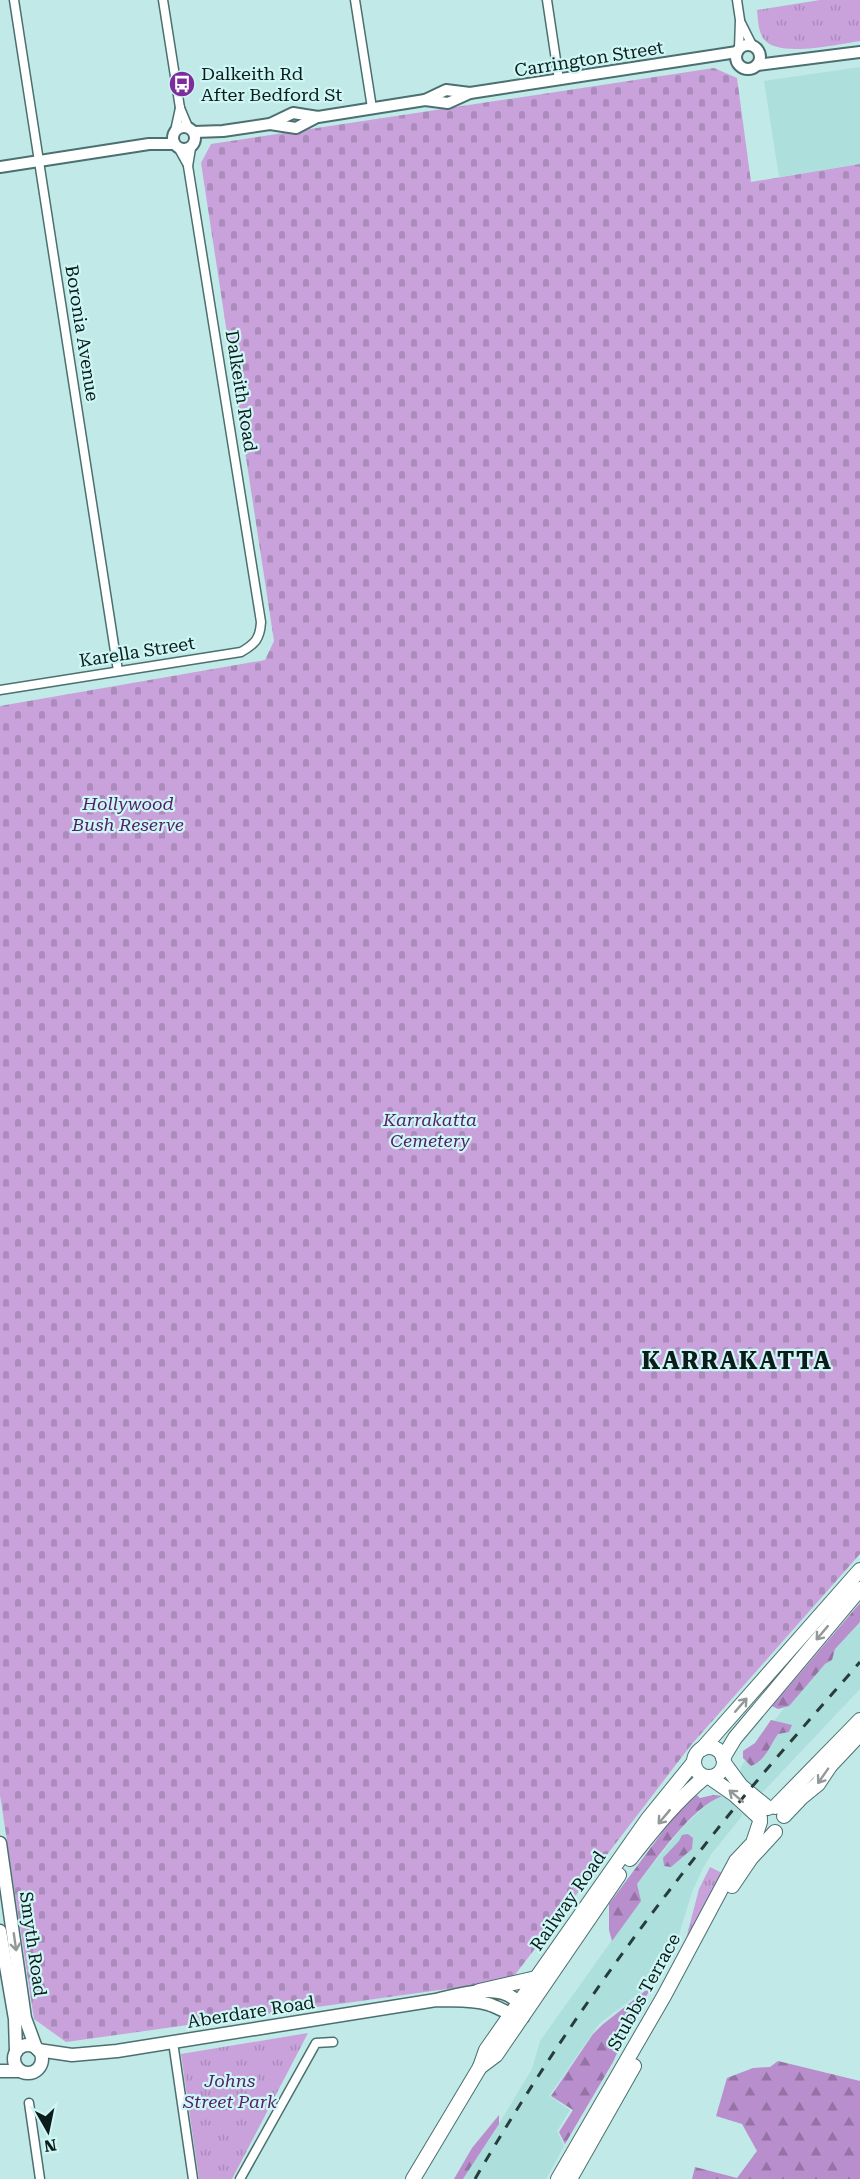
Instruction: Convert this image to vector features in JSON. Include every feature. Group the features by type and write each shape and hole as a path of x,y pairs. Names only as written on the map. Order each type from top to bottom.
{"main road":[{"path":"769,1814 697,1772 694,1762 696,1754 860,1570"},
{"path":"707,1777 721,1771 723,1760 735,1738 860,1588"},
{"name":"Stubbs Terrace","path":"558,2179 664,1996 736,1861 755,1840 769,1814 860,1720"},
{"name":"Stubbs Terrace","path":"769,1814 802,1797 818,1784 830,1766 860,1734"},
{"path":"702,1749 715,1748 741,1785 769,1814"},
{"name":"Railway Road","path":"413,2179 480,2067 496,2055 536,1978 646,1820 694,1762"},
{"name":"Railway Road","path":"517,2012 629,1859 685,1794 707,1777"},
{"name":"Stubbs Terrace","path":"570,2179 671,2000 728,1893 751,1858 784,1824 769,1814"},
{"name":"Smyth Road","path":"0,1843 25,2018 37,2049"},
{"name":"Smyth Road","path":"0,1931 15,2019 15,2053"},
{"path":"479,1991 536,1978"},
{"name":"Aberdare Road","path":"39,2067 72,2055 173,2042 436,2001 479,1991 508,1995 517,2012"},
{"name":"Aberdare Road","path":"436,2001 475,2001 517,2012"},
{"path":"0,2060 27,2045 37,2049 42,2060 39,2067 28,2073 0,2071"},
{"name":"Aberdare Road","path":"37,2049 72,2055"},
{"path":"15,2053 15,2065 20,2071"}],"street":[{"name":"Boronia Avenue","path":"14,0 118,671"},
{"path":"163,0 180,108 192,137"},
{"path":"355,0 372,108"},
{"path":"547,0 559,80"},
{"path":"737,0 740,20 737,54 744,69 791,60 860,52"},
{"path":"740,20 756,49 760,59 758,65"},
{"path":"737,54 745,45 791,60"},
{"name":"Carrington Street","path":"192,137 270,124 296,128 318,117 425,100 448,103 470,93 737,54"},
{"path":"175,139 180,108"},
{"path":"175,139 181,127 192,137"},
{"path":"175,139 184,149 192,137"},
{"name":"Dalkeith Road","path":"188,166 192,137"},
{"path":"0,167 175,139"},
{"name":"Dalkeith Road","path":"175,139 188,166 261,622"},
{"name":"Karella Street","path":"0,690 241,652 254,645 261,634 261,622"},
{"path":"173,2042 193,2179"},
{"path":"240,2179 316,2043 333,2042"},
{"path":"29,2103 40,2179"}],"shaded area":[{"path":"860,67 860,164 779,177 764,81"},
{"path":"860,1617 860,1689 761,1794 758,1793 740,1776 741,1767 754,1746"},
{"path":"722,1796 728,1798 743,1815 712,1853 703,1868 692,1892 675,1948 651,1984 599,2024 549,2096 570,2110 557,2131 564,2146 546,2179 463,2179 532,2069 540,2041 640,1901 637,1884 682,1828 713,1799"}],"green space":[{"path":"820,0 860,0 860,41 794,49 781,48 770,44 763,38 759,28 757,10"},
{"name":"Karrakatta Cemetery","path":"714,68 737,78 751,182 860,164 860,1554 691,1745 511,1980 66,2042 34,2019 0,1795 0,706 265,660 274,641 201,163 211,144"},
{"path":"860,1603 860,1622 835,1649 832,1660 825,1664 789,1706 778,1709 772,1706"},
{"path":"771,1720 792,1725 789,1732 778,1734 764,1756 751,1766 743,1758 743,1751 755,1743"},
{"path":"697,1795 700,1798 713,1795 722,1796 710,1802 687,1822 637,1884 641,1901 612,1941 609,1930 609,1904 678,1811"},
{"path":"688,1834 693,1838 692,1849 671,1867 664,1866 663,1858 682,1835"},
{"path":"710,1867 722,1873 689,1936 687,1935 699,1889"},
{"path":"650,1990 634,2016 613,2062 565,2144 559,2132 573,2110 551,2096 593,2034 645,1991"},
{"name":"Johns Street Park","path":"308,2033 232,2179 199,2179 181,2054"},
{"path":"778,2061 860,2081 860,2179 692,2179 695,2167 737,2178 757,2151 742,2124 716,2116 727,2078 753,2068 770,2067"},
{"path":"499,2115 499,2124 463,2179 454,2179 472,2148"}],"railway":[{"path":"475,2179 555,2050 642,1926 742,1799 860,1662"}],"place":[{"name":"Dalkeith Rd After Bedford St","path":"182,84"}],"district":[{"name":"KARRAKATTA","path":"737,1361"}],"park label":[{"name":"Hollywood Bush Reserve","path":"128,814"}]}
